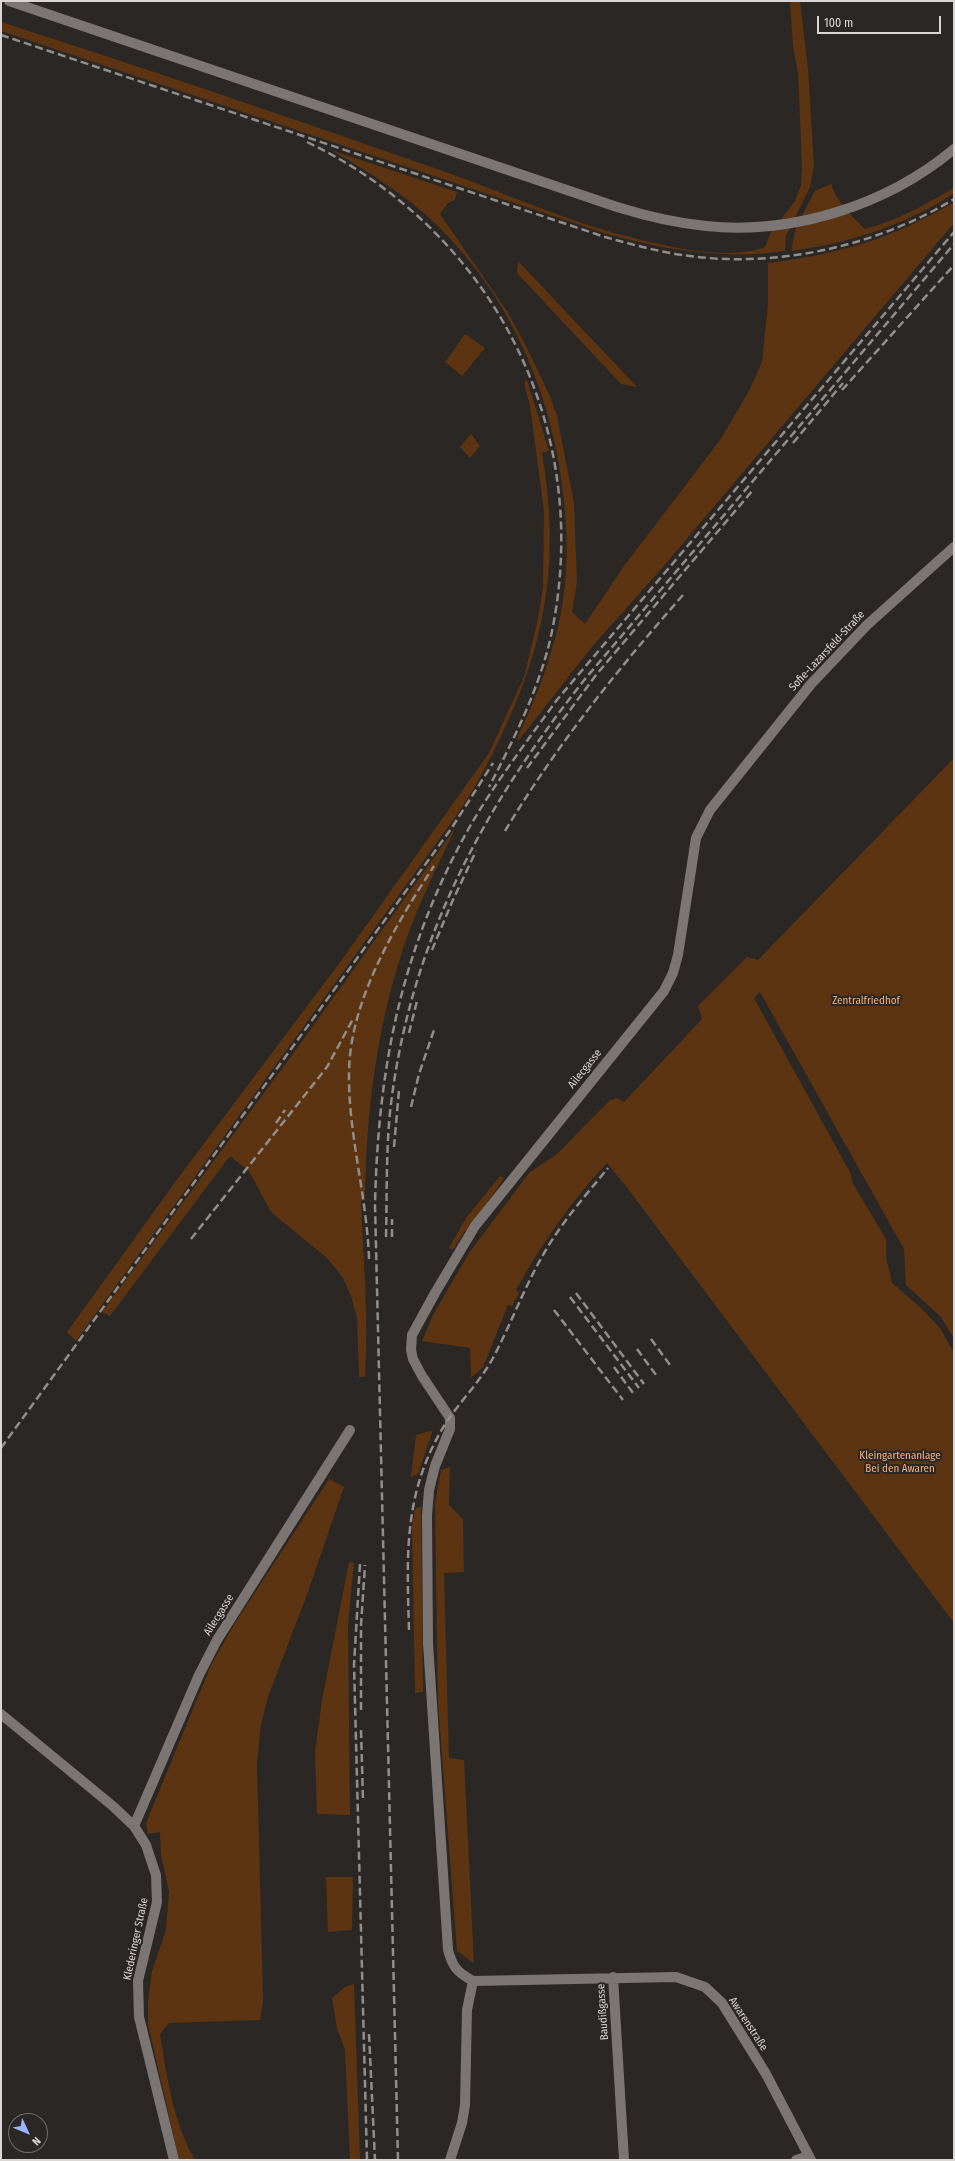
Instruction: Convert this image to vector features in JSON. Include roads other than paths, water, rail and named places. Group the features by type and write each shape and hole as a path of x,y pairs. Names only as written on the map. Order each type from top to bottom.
{"street":[{"path":"9,1 617,207 680,223 706,226 753,226 776,225 820,217 859,204 893,189 929,168 954,149"},
{"name":"Sofie-Lazarsfeld-Straße","path":"730,783 811,684 837,656 867,626 954,547"},
{"name":"Ailecgasse","path":"473,1981 461,1974 452,1964 448,1950 428,1643 427,1516 429,1490 435,1466 450,1429 450,1418 413,1360 411,1350 412,1335 435,1293 476,1226 510,1180 664,991 673,973 678,956 696,838 710,810 730,783"},
{"name":"Ailecgasse","path":"134,1826 199,1675 217,1640 350,1430"},
{"name":"Klederinger Straße","path":"1,1714 114,1807 134,1826 146,1845 153,1864 158,1893 155,1915 138,1981 139,2017 174,2160"},
{"name":"Baudißgasse","path":"473,1981 613,1977 624,2160"},
{"name":"Awarenstraße","path":"613,1977 676,1977 705,1987 722,2003 766,2074 810,2158"},
{"path":"450,2160 462,2123 465,2105 467,2010 473,1981"},
{"path":"796,2160 810,2158"}],"railway":[{"path":"1,35 605,237 682,255 717,259 752,259 788,256 823,250 857,242 891,230 923,216 954,199"},
{"path":"307,142 373,181 431,228 478,284 516,346 543,413 558,485 561,560 551,636 533,694 508,751 489,787"},
{"path":"398,2160 375,1205 381,1105 388,1057 410,964 426,919 446,873 469,828 500,780 556,701 954,232"},
{"path":"386,1237 387,1158 390,1112 400,1051 414,992 433,936 456,882 483,829 513,778 585,679 954,244"},
{"path":"842,390 954,265"},
{"path":"793,443 843,383"},
{"path":"527,768 596,675 753,490"},
{"path":"505,831 545,769 588,709 683,595"},
{"path":"1,1448 451,829 493,763"},
{"path":"432,950 452,902 476,851"},
{"path":"369,1259 368,1235 351,1119 349,1095 351,1045 357,1018 366,990 378,964 405,913 434,866"},
{"path":"409,1033 417,1001"},
{"path":"191,1239 327,1067 353,1019"},
{"path":"411,1107 419,1074 435,1027"},
{"path":"394,1147 399,1090"},
{"path":"276,1123 285,1110"},
{"path":"409,1630 408,1553 410,1528 420,1480 429,1456 447,1421 481,1377 493,1358 530,1280 550,1243 574,1210 608,1168"},
{"path":"392,1219 392,1237"},
{"path":"576,1293 644,1384"},
{"path":"570,1297 639,1388"},
{"path":"554,1310 623,1400"},
{"path":"651,1339 670,1365"},
{"path":"637,1349 656,1375"},
{"path":"614,1367 633,1393"},
{"path":"360,1564 354,1665 367,2160"},
{"path":"361,1710 361,1625 365,1565"},
{"path":"361,1730 363,1800"},
{"path":"369,2034 375,2160"}],"park label":[{"name":"Zentralfriedhof","path":"866,1001"},
{"name":"Kleingartenanlage Bei den Awaren","path":"900,1462"}]}
